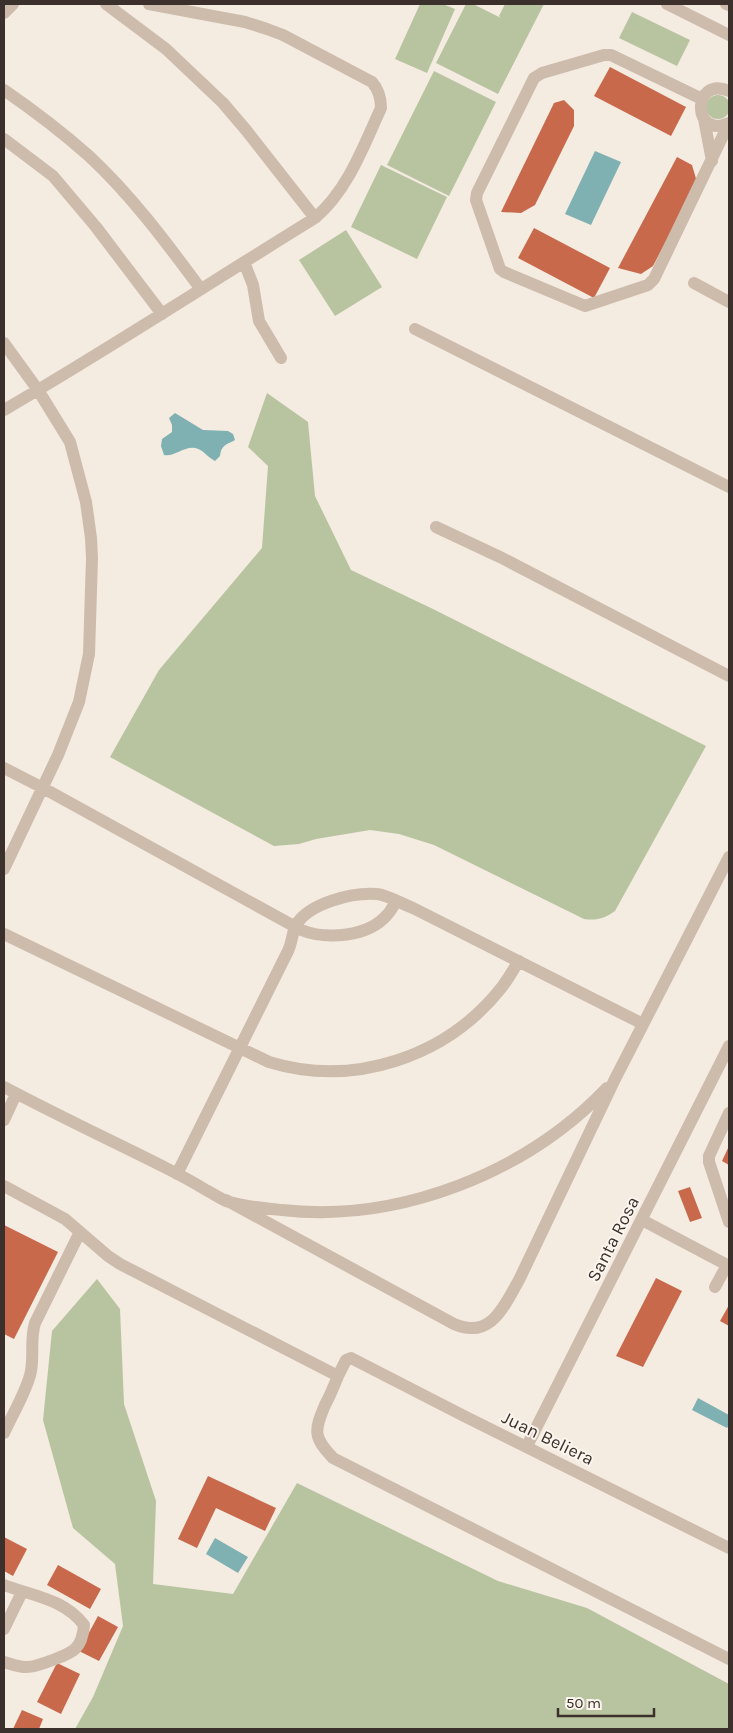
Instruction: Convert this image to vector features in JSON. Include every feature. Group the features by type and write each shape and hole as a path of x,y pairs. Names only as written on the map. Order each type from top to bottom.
{"street":[{"path":"4,13 13,4"},
{"path":"106,4 166,49 223,103 315,218"},
{"path":"4,410 315,218 327,208 339,193 381,108 378,89 372,82 283,35 245,22 149,4"},
{"path":"667,4 729,35"},
{"path":"702,99 611,55 604,55 542,73 534,78 476,193 476,200 500,269 586,306 648,285 654,279 729,123"},
{"path":"712,161 700,107 702,99 710,90 723,88 729,90"},
{"path":"4,90 63,134 112,179 153,226 200,288"},
{"path":"704,119 718,126 729,123"},
{"path":"4,139 53,176 63,187 162,314"},
{"path":"244,262 253,285 259,321 281,358"},
{"path":"694,283 729,302"},
{"path":"415,329 729,487"},
{"path":"4,343 38,390 70,442 86,502 90,525 92,558 89,654 79,702 61,748 4,869"},
{"path":"436,527 502,558 728,677"},
{"path":"4,768 295,927 313,935 337,936 357,932 377,923 386,916 396,902"},
{"path":"4,1120 8,1092 177,1174 454,1324 474,1330 484,1327 491,1322 504,1306 519,1280 615,1079 729,857"},
{"path":"177,1174 291,944 295,927 303,916 326,903 361,895 378,894 643,1024"},
{"path":"4,934 268,1062 289,1069 318,1072 367,1068 401,1060 427,1049 454,1032 480,1010 502,987 519,962"},
{"name":"Santa Rosa","path":"527,1446 729,1046"},
{"path":"226,1200 260,1208 299,1212 327,1212 370,1208 404,1202 437,1192 476,1178 537,1146 576,1118 615,1079"},
{"path":"729,1113 709,1156 709,1162 729,1222"},
{"path":"4,1186 65,1219 120,1264 338,1376 317,1425 321,1443 333,1458 729,1659"},
{"path":"642,1220 728,1265 715,1287"},
{"path":"4,1433 32,1370 31,1336 34,1323 80,1232"},
{"name":"Juan Beliera","path":"338,1376 346,1360 351,1358 729,1548"},
{"path":"4,1585 22,1592 45,1597 76,1614 84,1625 84,1635 77,1648 70,1654 40,1665 24,1667 4,1662"},
{"path":"4,1630 22,1592"}],"green space":[{"path":"420,4 443,4 455,9 427,73 395,59"},
{"path":"466,4 473,4 501,18 499,16 505,4 544,4 498,94 436,63"},
{"path":"632,12 690,40 677,66 619,38"},
{"path":"434,71 496,102 449,196 387,165"},
{"path":"713,95 723,95 730,102 730,112 723,119 713,119 706,112 706,102"},
{"path":"381,165 447,197 417,259 351,227"},
{"path":"346,230 382,287 335,316 299,260"},
{"path":"267,393 308,422 315,496 351,570 706,746 615,911 601,918 593,920 584,919 434,845 399,834 370,830 316,839 299,844 274,846 110,757 159,670 262,548 268,466 248,447"},
{"path":"97,1279 120,1309 124,1404 156,1501 153,1584 233,1594 297,1483 498,1581 587,1608 729,1684 729,1729 75,1729 93,1697 123,1626 115,1564 73,1528 43,1420 52,1331"}],"water":[{"path":"595,151 621,162 591,225 565,214"},
{"path":"175,413 203,430 228,431 233,434 235,440 223,447 220,456 215,461 195,448 164,455 161,446 162,439 172,432 169,418"},
{"path":"698,1398 729,1415 729,1425 727,1428 692,1410"},
{"path":"215,1538 248,1557 238,1573 206,1554"}],"building":[{"path":"610,67 686,107 671,136 594,96"},
{"path":"564,100 574,110 574,126 535,205 521,213 501,212 554,103"},
{"path":"677,157 692,165 697,182 653,266 641,274 618,268"},
{"path":"534,228 610,268 594,298 518,258"},
{"path":"729,1146 729,1165 722,1161"},
{"path":"690,1187 702,1218 690,1222 678,1191"},
{"path":"4,1225 58,1252 14,1339 4,1334"},
{"path":"656,1278 682,1291 643,1367 616,1356"},
{"path":"729,1305 729,1326 720,1321"},
{"path":"208,1476 276,1508 265,1531 216,1508 197,1548 178,1539"},
{"path":"4,1537 27,1549 13,1576 4,1571"},
{"path":"58,1565 101,1589 90,1609 47,1585"},
{"path":"98,1616 118,1627 99,1661 79,1651"},
{"path":"57,1663 80,1674 61,1714 37,1702"},
{"path":"22,1710 43,1719 39,1729 13,1729"}]}
